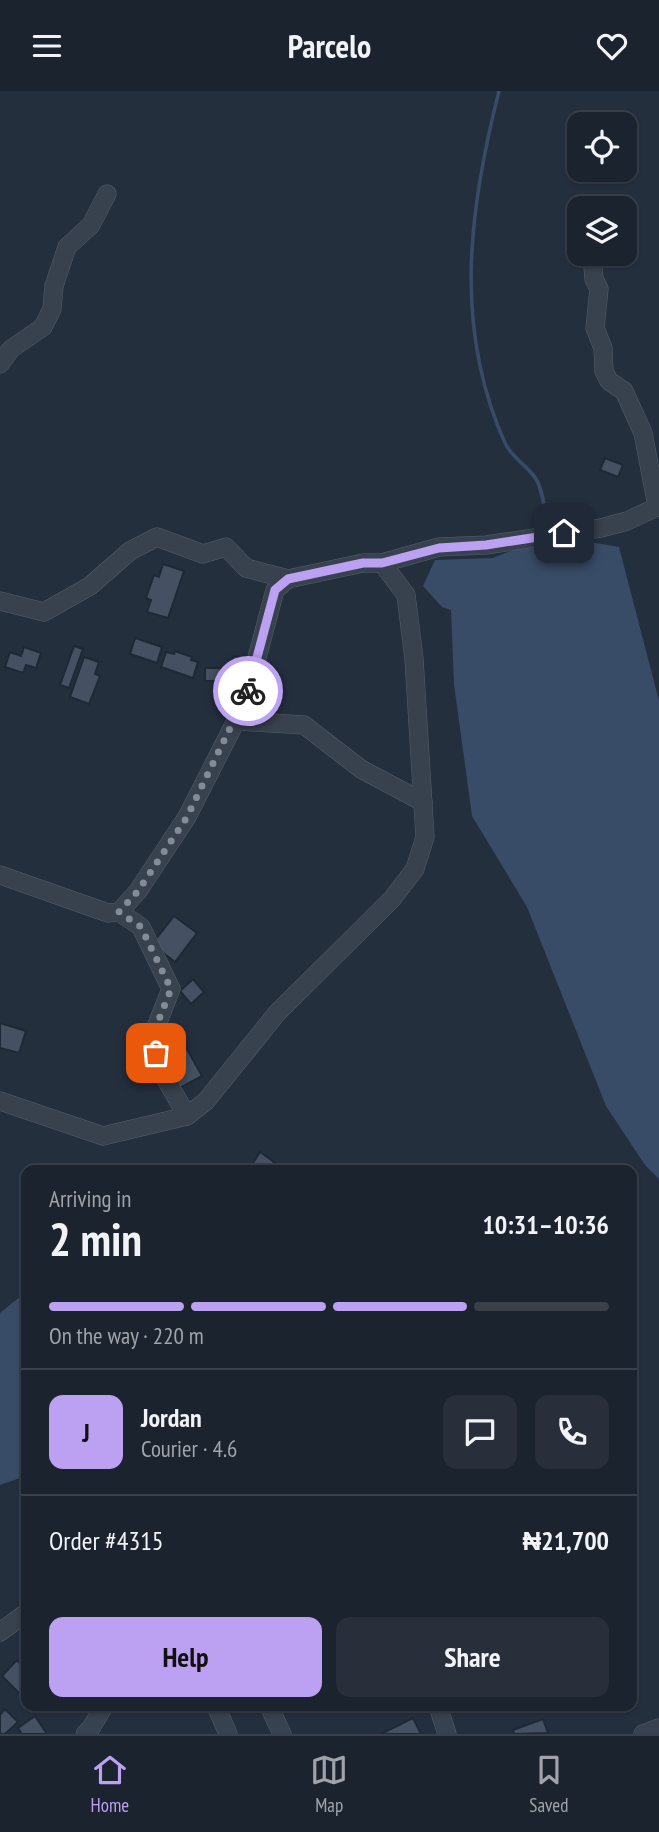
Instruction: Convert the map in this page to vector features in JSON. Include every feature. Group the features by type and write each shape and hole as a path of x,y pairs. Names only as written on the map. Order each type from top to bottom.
{"street":[{"path":"0,364 11,349 43,327 51,309 54,286 66,247 92,225 107,194"},
{"path":"0,601 44,612 90,586 130,551 157,537 203,554 226,548 246,568 288,579 363,563 382,563 439,548 486,545 628,521 658,506 643,433 624,391 609,381 604,371 603,348 595,328 599,289 594,279 593,266"},
{"path":"0,1101 103,1136 187,1116 206,1101 277,1013 392,899 415,869 425,837 414,659 406,595 382,563"},
{"path":"119,912 138,891 187,817 245,703 275,590 288,579"},
{"path":"236,720 304,725 361,769 423,802"},
{"path":"0,875 108,913 119,912 141,927 171,989 152,1037 160,1069 187,1116"},
{"path":"0,1632 21,1617"},
{"path":"85,1734 92,1728 101,1711"},
{"path":"218,1711 228,1734"},
{"path":"271,1711 282,1734"},
{"path":"440,1711 447,1734"},
{"path":"643,1734 659,1728"}],"water":[{"path":"573,539 619,547 659,701 659,1179 645,1165 606,1106 527,907 472,816 454,684 451,610 442,607 423,586 435,560 493,558 526,545"},
{"path":"21,1296 21,1478 0,1485 0,1313"}],"building":[{"path":"605,458 623,465 618,477 600,470"},
{"path":"163,564 184,571 168,618 147,612 151,600 146,598 154,575 159,577"},
{"path":"135,638 162,647 157,663 130,654"},
{"path":"74,646 83,649 69,688 60,685"},
{"path":"24,647 41,653 36,668 26,665 23,673 5,667 10,652 21,656"},
{"path":"175,651 198,662 193,678 161,667 166,652 174,654"},
{"path":"234,656 246,659 242,671 231,668"},
{"path":"84,657 99,662 95,674 100,676 89,704 70,697"},
{"path":"205,668 223,668 223,681 205,681"},
{"path":"174,916 197,933 175,962 152,944"},
{"path":"193,979 204,992 191,1004 180,991"},
{"path":"0,1023 26,1031 19,1053 0,1048"},
{"path":"177,1031 202,1076 180,1088 155,1043"},
{"path":"260,1152 274,1162 272,1165 252,1165"},
{"path":"17,1660 21,1664 21,1691 19,1693 2,1676"},
{"path":"5,1709 18,1722 5,1734 0,1734 0,1715"},
{"path":"35,1716 47,1734 22,1734 18,1728"},
{"path":"413,1718 421,1734 381,1734"},
{"path":"543,1719 548,1733 514,1734 513,1730"}],"waterway":[{"path":"499,91 480,179 474,224 472,312 478,356 489,399 505,443 539,484 548,531"}],"way so far":[{"path":"156,1053 152,1037 171,989 141,927 119,912 138,891 187,817 245,703 248,691"}],"route":[{"path":"248,691 275,590 288,579 363,563 382,563 439,548 486,545 564,533"}]}
